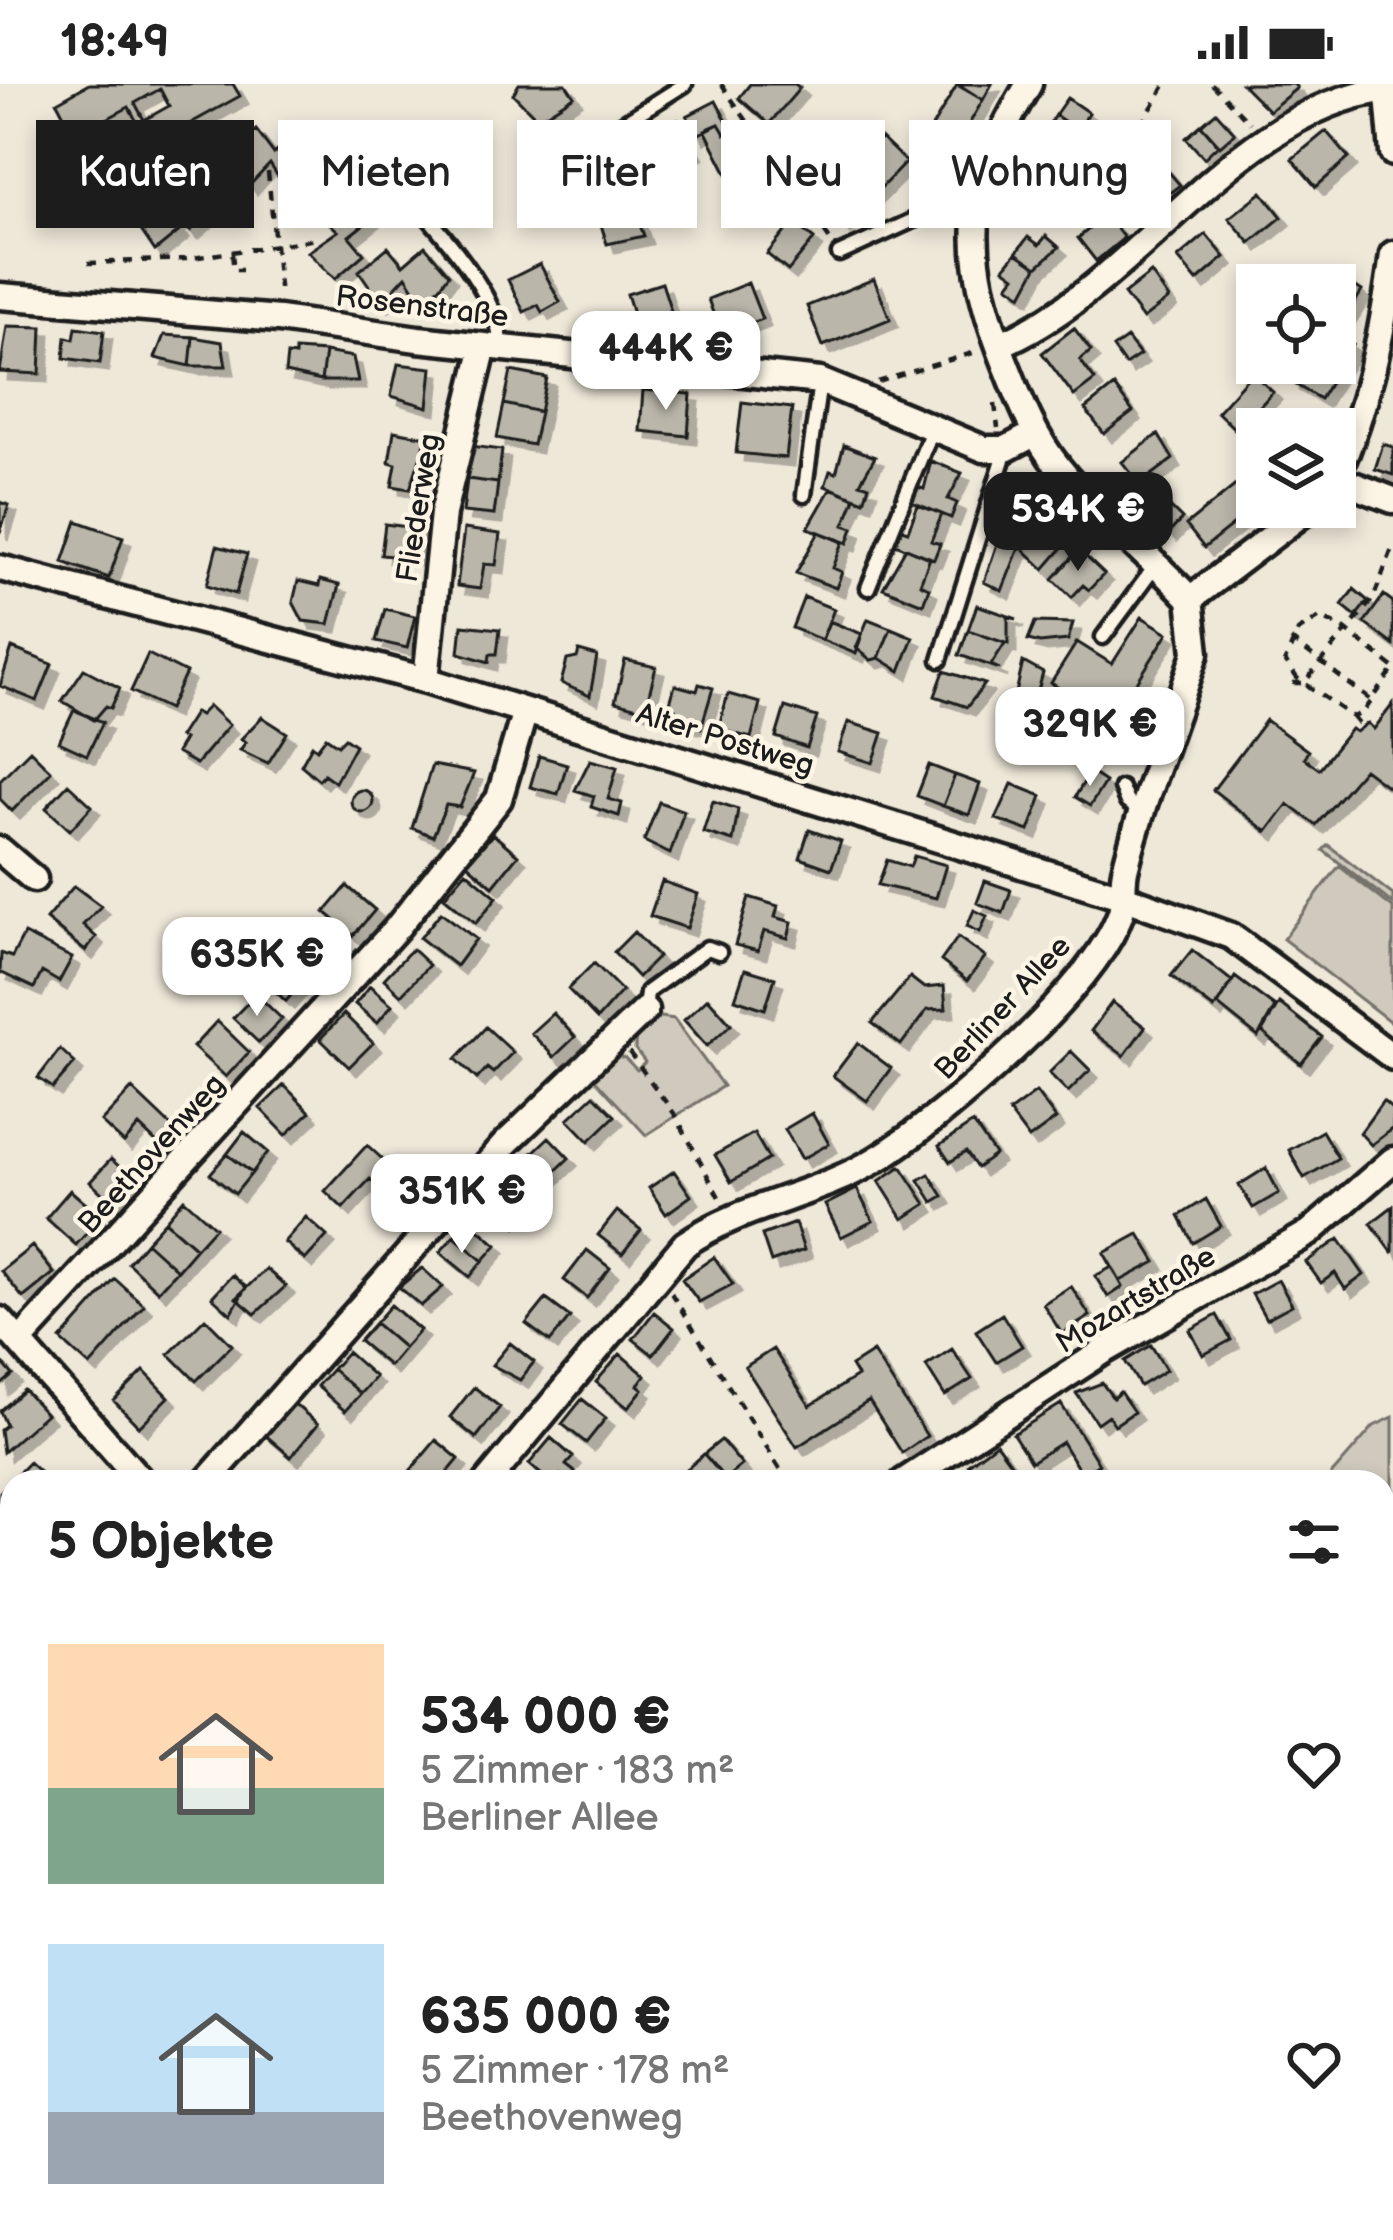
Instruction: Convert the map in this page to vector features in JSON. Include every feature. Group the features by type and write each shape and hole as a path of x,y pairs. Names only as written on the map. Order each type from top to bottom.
{"street":[{"path":"1018,120 1029,84"},
{"path":"999,345 1052,320 1105,280 1265,139 1334,100 1387,87 1393,153"},
{"path":"980,228 999,345 1068,479 1109,506 1190,598 1283,528"},
{"path":"1356,425 1384,326 1393,254"},
{"name":"Rosenstraße","path":"0,296 279,319 820,381 932,430 984,448 1006,449"},
{"name":"Fliederweg","path":"425,680 433,640 442,513 492,347"},
{"path":"1006,449 1038,426"},
{"path":"1356,486 1393,500"},
{"name":"Alter Postweg","path":"0,568 425,680 1121,896 1231,936 1393,1057"},
{"name":"Berliner Allee","path":"498,1470 686,1244 727,1220 836,1180 941,1116 1074,982 1122,912 1121,896 1144,814 1196,652 1190,598"},
{"name":"Beethovenweg","path":"20,1342 396,929 499,799 525,711"},
{"path":"0,850 34,879"},
{"path":"217,1470 505,1144 645,1010"},
{"name":"Mozartstraße","path":"922,1470 1105,1352 1309,1233 1393,1160"},
{"path":"0,1322 132,1470"}],"lane":[{"path":"628,120 685,84"},
{"path":"839,254 909,222"},
{"path":"433,228 466,267 501,325 492,347"},
{"path":"804,495 820,381"},
{"path":"868,588 932,430"},
{"path":"940,660 1006,449"},
{"path":"1103,637 1150,549"},
{"path":"1121,788 1127,802 1144,814"},
{"path":"645,1010 647,992 681,963 707,948 719,952"}],"path":[{"path":"721,84 839,254"},
{"path":"1144,120 1166,84"},
{"path":"1212,84 1265,139"},
{"path":"268,172 278,290"},
{"path":"88,263 232,254 316,239"},
{"path":"232,254 234,270 242,270"},
{"path":"864,399 871,384 999,345"},
{"path":"1304,683 1345,629 1364,616 1393,547"},
{"path":"1353,717 1372,700 1393,668 1345,629 1320,617 1306,622 1291,640 1285,661 1304,683 1362,728"},
{"path":"1291,640 1372,700"},
{"path":"1293,683 1304,683"},
{"path":"617,1039 676,1116 727,1220"},
{"path":"658,1272 781,1470"}],"shaded area":[{"path":"1328,845 1393,895 1393,904 1323,850"},
{"path":"1339,866 1393,908 1393,1024 1283,939"},
{"path":"648,1015 674,1019 723,1086 646,1135 588,1072 608,1054 625,1058 637,1070 645,1062 635,1049 636,1026"},
{"path":"1393,1417 1393,1470 1336,1470 1374,1426"}],"building":[{"path":"89,84 233,84 240,96 197,120 144,120 136,120 129,107 105,120 67,120 57,102","holes":["160,89 169,106 144,120 135,103"]},
{"path":"519,84 566,84 574,96 538,119 513,94"},
{"path":"750,84 800,88 772,120 764,120 739,98"},
{"path":"958,84 992,84 983,100"},
{"path":"1242,84 1294,84 1297,88 1269,111"},
{"path":"957,85 983,100 971,120 936,120"},
{"path":"1067,98 1089,113 1084,120 1062,120 1055,115"},
{"path":"716,101 726,120 721,120 721,127 719,124 697,135 697,120 687,116"},
{"path":"1216,112 1235,133 1220,146 1201,125"},
{"path":"719,124 721,127 721,161 705,130"},
{"path":"1201,125 1218,145 1204,158 1186,138"},
{"path":"1326,131 1349,158 1316,187 1292,159"},
{"path":"254,132 274,154 278,150 278,177 270,164 254,181"},
{"path":"885,142 906,162 885,184"},
{"path":"1262,192 1282,217 1250,243 1229,218"},
{"path":"139,228 181,230 155,251"},
{"path":"335,228 359,228 349,236 364,254 335,279 308,252 338,231"},
{"path":"602,228 641,228 644,236 607,244"},
{"path":"788,228 800,228 814,239 788,271 767,254"},
{"path":"1090,228 1116,228 1124,238 1096,261 1078,238"},
{"path":"1206,234 1225,257 1197,281 1178,258"},
{"path":"1046,236 1059,247 1037,267 1016,253 1028,237 1039,245"},
{"path":"425,246 449,274 440,287 422,301 406,276 381,303 359,271 388,247 403,265"},
{"path":"1016,253 1037,267 1022,295 1008,285 1015,276 1004,268"},
{"path":"540,264 560,302 542,312 538,305 524,312 508,280"},
{"path":"1151,273 1169,299 1143,319 1124,294"},
{"path":"874,279 890,319 823,346 807,306"},
{"path":"662,283 672,314 637,326 627,294"},
{"path":"748,283 762,319 721,335 708,299"},
{"path":"7,326 42,327 40,374 0,372"},
{"path":"76,327 104,331 100,363 64,358 66,337 74,339"},
{"path":"1074,328 1091,351 1080,360 1095,380 1074,396 1042,353"},
{"path":"164,335 193,337 190,366 155,358"},
{"path":"193,337 222,342 226,366 190,366"},
{"path":"1127,338 1140,355 1125,365 1113,348"},
{"path":"295,350 325,352 321,381 285,373 287,355 295,356"},
{"path":"325,352 353,357 358,381 321,381"},
{"path":"398,364 432,368 428,407 391,396"},
{"path":"511,371 547,378 540,412 504,404"},
{"path":"1242,384 1264,384 1273,392 1258,408 1236,408 1236,430 1217,412"},
{"path":"1294,384 1329,384 1320,399"},
{"path":"1114,386 1133,412 1104,434 1085,409"},
{"path":"643,390 691,394 688,436 640,431"},
{"path":"742,402 792,408 786,458 736,453"},
{"path":"504,404 540,412 533,445 497,438"},
{"path":"394,431 427,437 410,489 392,486 396,464 389,462"},
{"path":"1158,434 1173,459 1140,484 1122,462"},
{"path":"1383,444 1393,447 1393,475 1375,469"},
{"path":"844,445 875,457 860,483 869,486 864,501 825,486 830,471 836,473"},
{"path":"471,446 502,450 498,483 467,479"},
{"path":"931,461 962,473 948,499 957,503 951,518 912,502 918,487 924,489"},
{"path":"467,479 498,483 494,515 463,512"},
{"path":"1236,485 1236,523 1204,548 1186,525"},
{"path":"831,488 855,498 844,525 853,528 848,543 808,528"},
{"path":"1152,493 1164,511 1169,506 1182,519 1169,533 1141,505"},
{"path":"0,502 9,505 0,533"},
{"path":"918,505 942,514 931,541 940,544 934,559 895,544 902,529 908,531"},
{"path":"1006,518 1039,531 1051,519 1071,538 1044,569 1023,549 998,541"},
{"path":"77,521 123,537 109,578 63,562"},
{"path":"385,524 416,528 413,558 381,555"},
{"path":"464,529 500,534 496,565 484,564 480,589 457,586"},
{"path":"819,532 843,542 833,568 842,572 836,588 796,573"},
{"path":"998,541 1019,548 1002,591 984,582"},
{"path":"217,546 247,554 236,594 207,585"},
{"path":"906,548 930,558 920,584 929,588 923,604 883,588"},
{"path":"1079,550 1104,574 1089,590 1083,585 1072,597 1053,579"},
{"path":"320,580 339,585 329,624 303,621 293,602 298,581 319,586"},
{"path":"1354,589 1368,601 1356,616 1342,605"},
{"path":"1384,595 1393,602 1393,645 1364,623"},
{"path":"804,597 834,609 822,640 792,628"},
{"path":"977,605 1017,619 1008,617 1008,644 968,630"},
{"path":"385,609 415,616 407,648 376,641"},
{"path":"1142,617 1168,633 1091,755 1062,736 1083,703 1051,683 1077,642 1112,664"},
{"path":"868,619 891,628 879,658 871,660 856,648"},
{"path":"829,621 862,634 856,654 822,640"},
{"path":"1035,622 1073,623 1068,640 1040,643 1028,640"},
{"path":"462,625 500,629 497,654 490,654 489,662 459,653"},
{"path":"891,628 913,637 900,671 879,658"},
{"path":"968,630 1005,643 991,665 1000,669 959,655"},
{"path":"12,648 52,664 37,701 0,686"},
{"path":"579,651 597,656 590,696 561,683 567,660 577,658"},
{"path":"148,654 186,673 169,709 131,691"},
{"path":"625,660 656,667 645,710 615,702"},
{"path":"1023,662 1043,673 1027,730 1010,720"},
{"path":"84,669 120,688 111,708 106,706 94,720 62,701"},
{"path":"944,671 985,684 967,707 935,696"},
{"path":"699,684 713,688 701,728 672,720 675,709 669,707 675,685 697,691"},
{"path":"728,694 760,703 751,738 718,729"},
{"path":"1393,704 1393,791 1364,769 1316,825 1288,804 1267,832 1213,790 1266,720 1308,751 1304,758 1319,769 1351,729 1356,732 1368,723 1374,729"},
{"path":"209,706 229,725 196,764 176,753 184,739 179,737 195,712 200,715"},
{"path":"785,707 817,717 807,748 776,737"},
{"path":"74,710 103,722 87,755 59,742"},
{"path":"262,717 287,733 268,763 240,750 246,742 241,739"},
{"path":"848,722 883,733 873,763 838,752"},
{"path":"326,737 338,745 345,738 355,745 335,782 324,774 319,780 301,765 312,745 317,749"},
{"path":"30,750 51,771 12,811 0,799 0,780"},
{"path":"539,756 567,764 558,794 530,787"},
{"path":"590,760 617,767 608,799 622,803 619,816 591,807 594,796 575,790"},
{"path":"432,765 474,773 460,807 446,805 433,836 412,828"},
{"path":"929,765 955,775 943,806 917,796"},
{"path":"1090,772 1105,782 1090,806 1075,797"},
{"path":"955,775 980,784 969,815 943,806"},
{"path":"68,784 92,806 70,830 46,808"},
{"path":"1012,784 1042,796 1029,831 996,819"},
{"path":"362,790 373,801 362,812 351,801"},
{"path":"713,801 738,809 733,841 703,832"},
{"path":"659,802 684,811 670,854 644,841"},
{"path":"809,830 841,841 831,869 800,858"},
{"path":"493,834 518,855 493,886 467,864"},
{"path":"914,856 946,865 936,898 878,885 887,860 910,867"},
{"path":"466,871 497,897 476,923 444,897"},
{"path":"662,881 698,894 687,928 650,916"},
{"path":"985,881 1011,890 1003,913 977,903"},
{"path":"74,886 101,906 83,925 96,937 85,951 46,919"},
{"path":"347,886 375,910 353,936 325,912"},
{"path":"749,897 778,906 775,917 792,922 788,938 764,931 758,951 735,945"},
{"path":"974,910 987,916 980,932 967,926"},
{"path":"441,912 476,939 456,966 420,938"},
{"path":"634,932 658,957 638,977 614,952"},
{"path":"24,934 72,958 59,982 42,972 34,988 0,972 1,953 12,957"},
{"path":"958,937 985,957 967,981 941,961"},
{"path":"292,946 316,967 286,1001 262,979"},
{"path":"412,949 429,965 401,995 384,979"},
{"path":"1192,950 1232,981 1214,1009 1171,976"},
{"path":"594,963 622,991 597,1019 568,989"},
{"path":"745,969 775,978 765,1009 735,999"},
{"path":"910,977 924,988 944,986 946,1009 927,1010 901,1045 872,1023"},
{"path":"1235,977 1275,1007 1258,1037 1218,1005"},
{"path":"370,986 392,1005 377,1023 355,1004"},
{"path":"256,994 282,1019 259,1043 233,1018"},
{"path":"708,998 731,1024 707,1046 684,1020"},
{"path":"1112,1002 1145,1027 1124,1056 1091,1031"},
{"path":"1279,1003 1322,1037 1301,1064 1262,1032"},
{"path":"553,1013 575,1037 554,1057 531,1033"},
{"path":"344,1014 373,1043 349,1067 320,1039"},
{"path":"217,1021 249,1052 226,1077 193,1047"},
{"path":"486,1027 513,1052 493,1073 487,1068 477,1079 456,1059"},
{"path":"858,1043 891,1068 867,1101 833,1076"},
{"path":"60,1049 75,1063 53,1088 38,1078"},
{"path":"1071,1051 1090,1070 1068,1092 1049,1073"},
{"path":"284,1085 310,1112 286,1135 260,1108"},
{"path":"132,1089 175,1130 160,1146 139,1126 124,1143 101,1122"},
{"path":"1036,1092 1056,1119 1029,1139 1009,1112"},
{"path":"594,1095 615,1116 589,1141 568,1119"},
{"path":"1383,1101 1393,1110 1393,1128 1371,1145 1360,1133"},
{"path":"812,1113 829,1144 802,1159 785,1129"},
{"path":"973,1123 995,1155 977,1168 966,1152 950,1162 939,1146"},
{"path":"1322,1131 1338,1158 1304,1178 1289,1150"},
{"path":"244,1132 268,1152 252,1173 227,1154"},
{"path":"754,1133 769,1159 731,1182 715,1155"},
{"path":"549,1137 569,1158 546,1180 526,1159"},
{"path":"367,1145 401,1176 386,1193 370,1179 343,1208 325,1191"},
{"path":"227,1154 252,1173 235,1194 210,1174"},
{"path":"111,1159 134,1180 113,1203 90,1182"},
{"path":"901,1166 926,1204 903,1219 879,1181"},
{"path":"1266,1168 1279,1193 1253,1208 1239,1185"},
{"path":"674,1171 691,1196 666,1214 649,1188"},
{"path":"929,1174 943,1196 933,1202 919,1180"},
{"path":"507,1179 527,1197 508,1219 488,1201"},
{"path":"857,1189 873,1221 841,1237 825,1205"},
{"path":"70,1190 101,1217 76,1245 46,1218"},
{"path":"184,1199 215,1227 196,1248 165,1221"},
{"path":"1206,1199 1221,1226 1193,1243 1179,1216"},
{"path":"1393,1206 1393,1251 1392,1252 1371,1223"},
{"path":"617,1211 641,1230 622,1254 598,1235"},
{"path":"306,1217 327,1236 305,1260 284,1242"},
{"path":"468,1220 497,1245 483,1261 454,1236"},
{"path":"165,1221 196,1248 177,1270 146,1242"},
{"path":"795,1223 804,1250 771,1262 762,1235"},
{"path":"1139,1234 1156,1262 1120,1281 1104,1253"},
{"path":"454,1236 483,1261 470,1277 440,1252"},
{"path":"1339,1239 1364,1275 1345,1289 1335,1273 1321,1283 1306,1262"},
{"path":"146,1242 177,1270 158,1291 128,1263"},
{"path":"32,1246 54,1273 23,1298 1,1271"},
{"path":"587,1250 610,1268 587,1298 564,1280"},
{"path":"714,1257 733,1284 699,1302 682,1279"},
{"path":"1112,1267 1123,1287 1108,1297 1095,1276"},
{"path":"422,1268 443,1287 421,1306 399,1287"},
{"path":"266,1269 286,1286 255,1314 236,1298"},
{"path":"232,1275 246,1287 231,1314 212,1297"},
{"path":"115,1279 144,1305 90,1366 61,1340"},
{"path":"1278,1280 1292,1305 1266,1319 1252,1294"},
{"path":"1071,1286 1090,1316 1062,1334 1043,1304"},
{"path":"546,1299 570,1317 550,1342 526,1324"},
{"path":"391,1305 420,1330 404,1348 375,1323"},
{"path":"654,1312 674,1328 653,1355 633,1339"},
{"path":"1002,1314 1022,1346 996,1362 976,1331"},
{"path":"1217,1315 1231,1340 1203,1355 1190,1330"},
{"path":"205,1318 232,1345 196,1381 169,1354"},
{"path":"375,1323 404,1348 389,1366 359,1341"},
{"path":"510,1343 534,1362 520,1380 492,1365"},
{"path":"1151,1345 1166,1370 1140,1386 1125,1361"},
{"path":"773,1349 810,1406 857,1376 851,1366 873,1352 927,1436 902,1453 869,1401 797,1447 745,1367"},
{"path":"952,1349 972,1379 945,1396 926,1366"},
{"path":"347,1352 375,1377 360,1394 332,1369"},
{"path":"620,1354 645,1375 638,1385 643,1389 628,1408 596,1382"},
{"path":"0,1360 13,1375 0,1386"},
{"path":"332,1369 360,1394 345,1411 317,1386"},
{"path":"144,1371 169,1397 139,1427 114,1401"},
{"path":"1102,1383 1113,1398 1120,1392 1134,1412 1115,1425 1108,1415 1097,1423 1076,1393"},
{"path":"474,1387 500,1407 476,1438 450,1417"},
{"path":"24,1390 46,1414 3,1452 0,1430 6,1425 0,1411"},
{"path":"582,1399 606,1418 586,1443 562,1424"},
{"path":"292,1402 318,1424 291,1457 264,1434"},
{"path":"1061,1404 1099,1464 1079,1470 1062,1442 1031,1462 1013,1434"},
{"path":"551,1438 573,1457 566,1465 572,1470 536,1470 529,1464"},
{"path":"436,1440 459,1459 450,1470 411,1470"},
{"path":"721,1440 742,1465 736,1470 717,1470 704,1454"},
{"path":"996,1443 1015,1469 972,1470 968,1464"},
{"path":"704,1454 717,1470 688,1470"}]}
